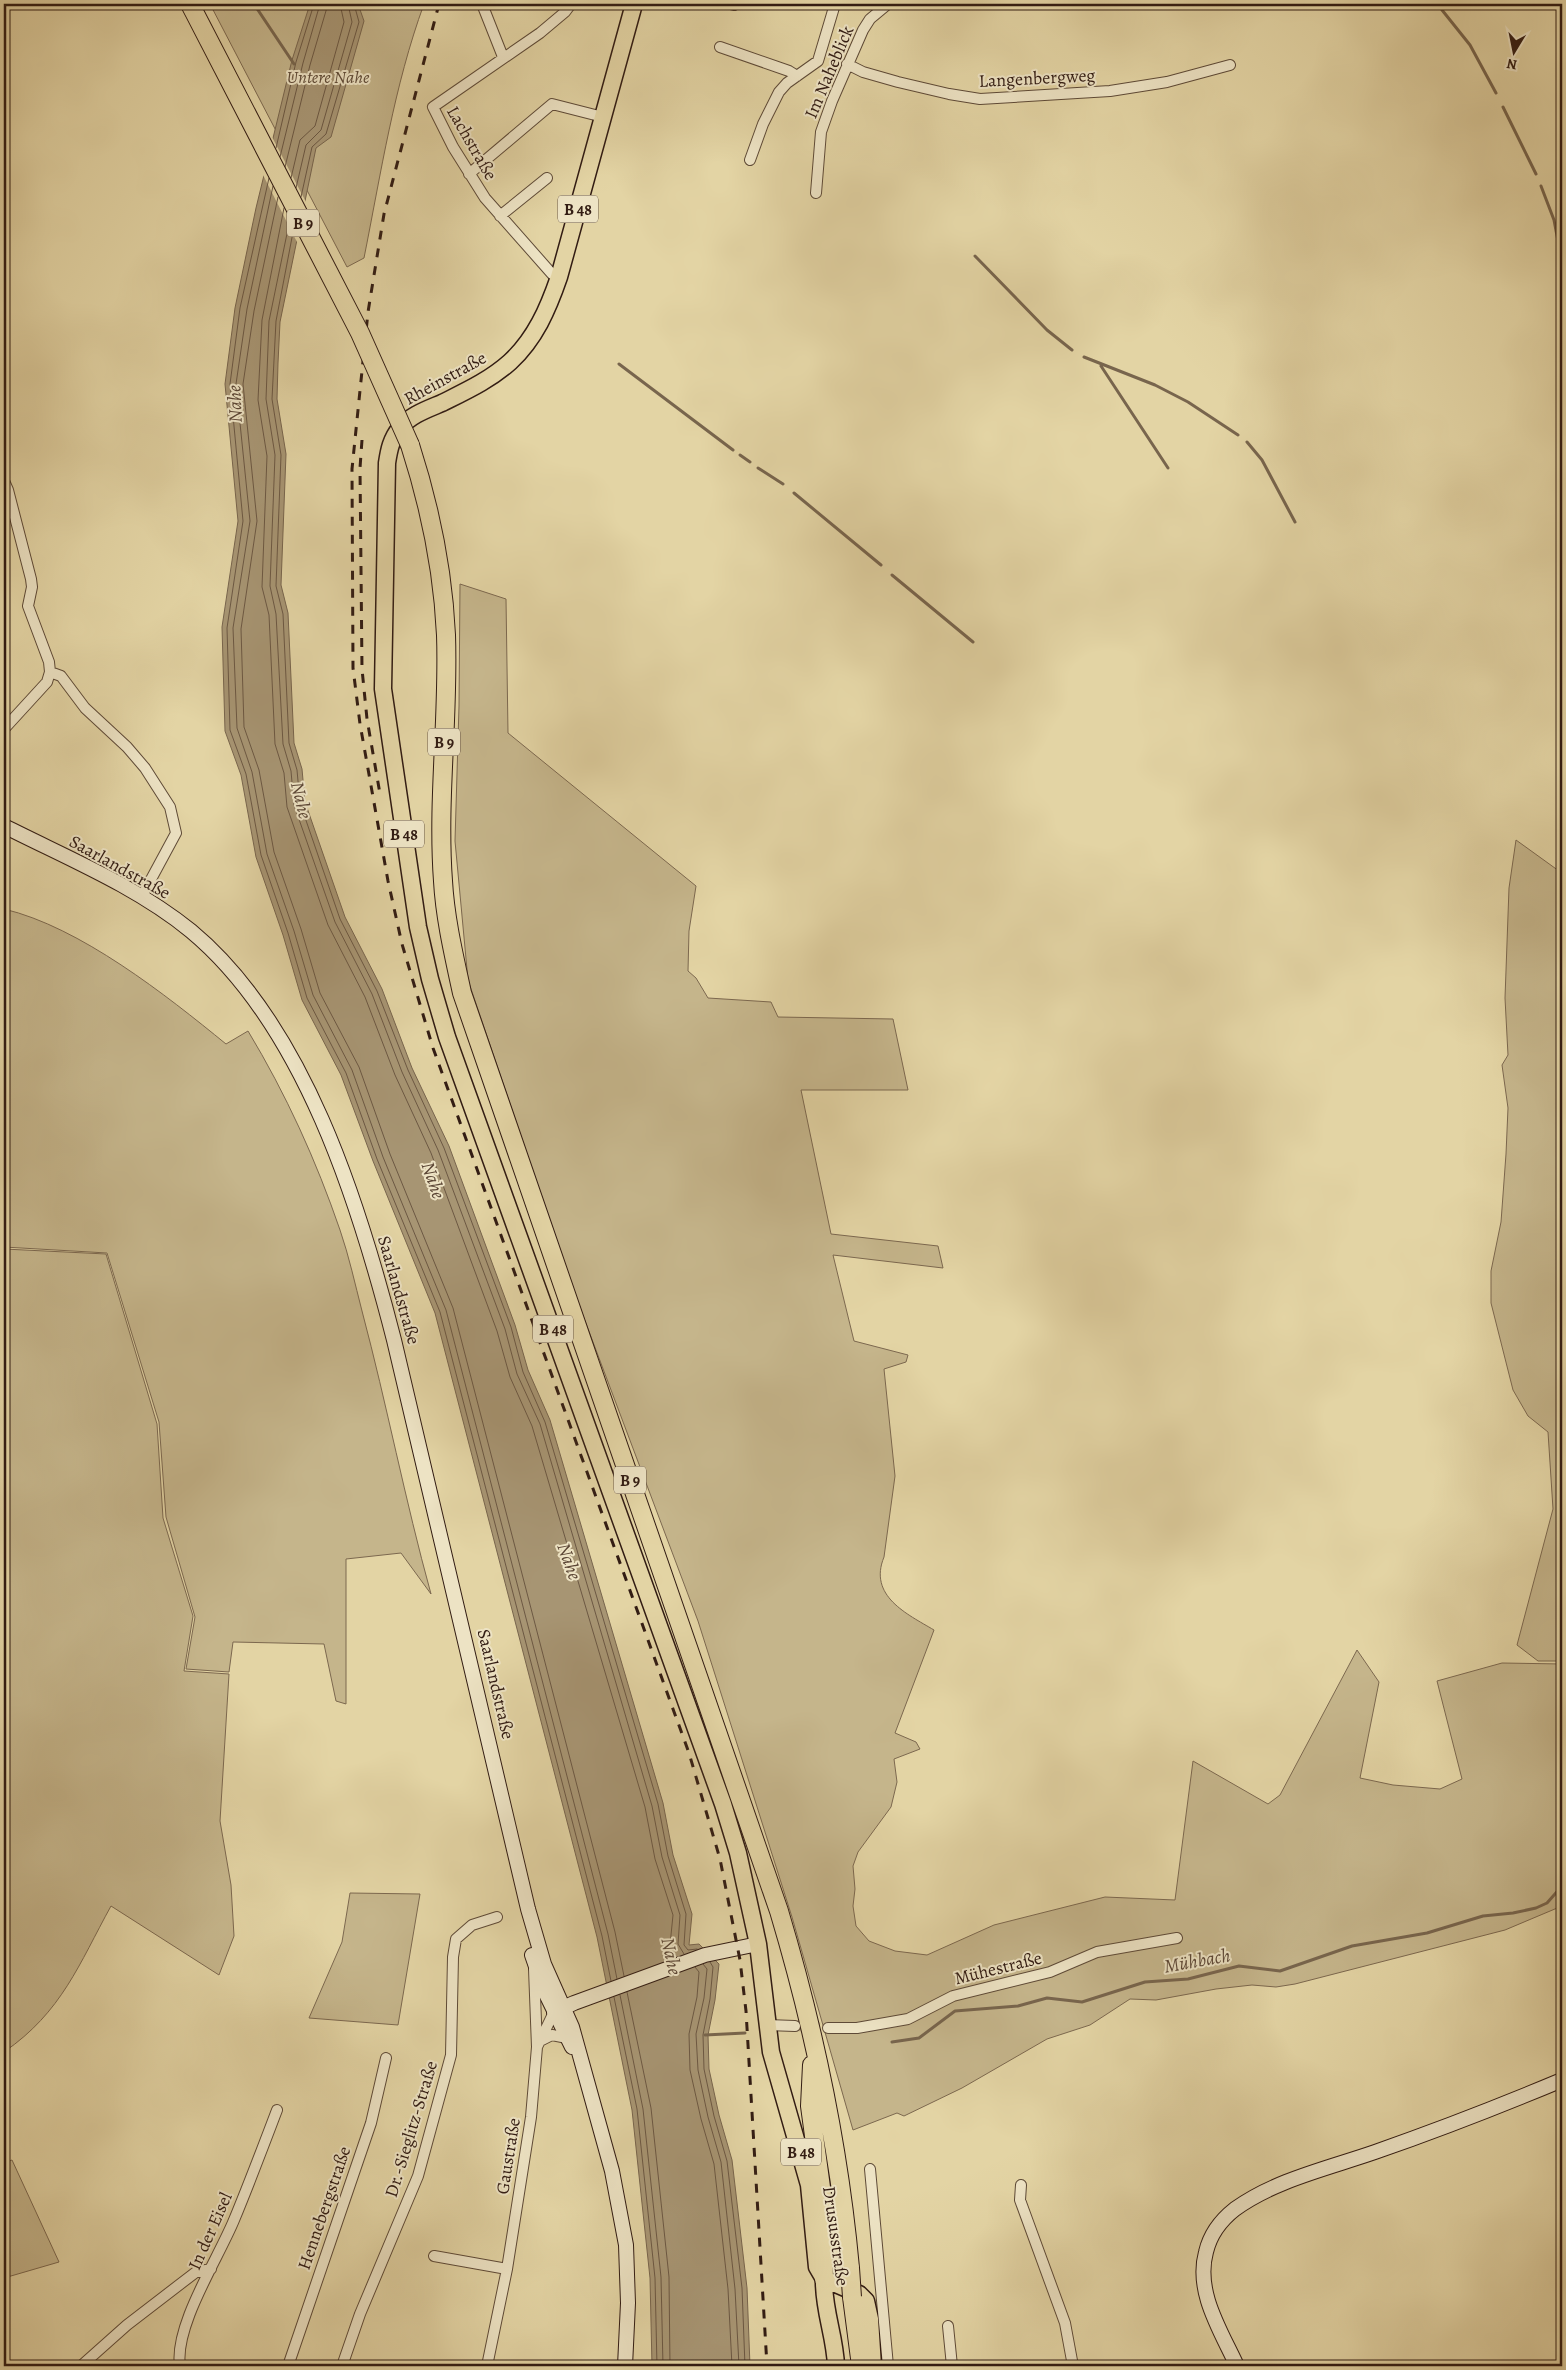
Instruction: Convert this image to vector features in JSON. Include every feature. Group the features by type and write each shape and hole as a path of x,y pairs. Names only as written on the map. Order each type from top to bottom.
{"highway":[{"name":"B 9","path":"190,4 360,333 410,445 433,529 444,604 446,668 442,798 443,882 454,960 462,993 762,1859 792,1954 813,2042 837,2159 861,2366"},
{"path":"813,2042 810,2106 822,2203 824,2279"},
{"name":"B 9","path":"850,2366 849,2333 853,2304"}],"main road":[{"name":"Rheinstraße","path":"634,4 559,277 539,325 511,361 475,386 414,416 401,427 393,438 387,463 383,689 418,927 444,1029 723,1804 738,1853 758,1944"},
{"name":"Saarlandstraße","path":"4,826 142,896 192,932 248,991 297,1069 333,1146 377,1275 392,1331 528,1909 559,2010"},
{"name":"Saarlandstraße","path":"528,1909 530,1942 534,1961 559,2010"},
{"path":"559,2010 705,1955 758,1944"},
{"name":"B 48","path":"758,1944 767,2025"},
{"path":"559,2010 567,2038 587,2074"},
{"path":"559,2010 587,2074 612,2171 626,2245 628,2303 624,2366"},
{"name":"Drususstraße","path":"767,2025 771,2052 805,2166 817,2267 824,2279 824,2300 834,2339 836,2366"},
{"path":"1237,2366 1209,2305 1203,2282 1204,2259 1208,2244 1218,2226 1229,2214 1273,2188 1443,2128 1562,2080"},
{"path":"824,2279 859,2294 866,2302 870,2319 873,2366"}],"street":[{"path":"482,4 503,57"},
{"name":"Lachstraße","path":"559,277 552,274 485,198 433,107 503,57 540,34 565,12 571,4"},
{"path":"750,160 770,107 779,92 797,76 815,64 820,56 835,4"},
{"name":"Im Naheblick","path":"816,193 821,132 847,64 870,19 888,4"},
{"path":"720,48 788,70 797,76"},
{"name":"Langenbergweg","path":"847,64 863,72 898,82 980,99 1110,91 1167,82 1230,65"},
{"path":"470,174 552,104 603,117"},
{"path":"500,216 547,178"},
{"path":"4,482 8,490 31,579 32,587 28,606 49,662 50,672 47,682 4,729"},
{"path":"50,672 61,676 85,708 127,747 145,768 170,807 176,833 142,896"},
{"name":"Dr.-Sieglitz-Straße","path":"342,2366 360,2314 418,2176 451,2055 453,1957 456,1939 463,1930 472,1925 497,1917"},
{"name":"Mühestraße","path":"828,2028 857,2028 908,2019 953,1996 1050,1972 1097,1952 1177,1938"},
{"name":"Gaustraße","path":"488,2366 507,2269 531,2117 538,2044 535,2026 534,1961"},
{"path":"535,2026 540,2016 559,2010"},
{"name":"Gaustraße","path":"538,2044 559,2010"},
{"path":"767,2025 795,2026"},
{"path":"538,2044 552,2035 567,2038"},
{"name":"Hennebergstraße","path":"288,2366 370,2123 386,2058"},
{"name":"In der Eisel","path":"180,2366 178,2357 184,2330 234,2221 277,2110"},
{"path":"870,2169 888,2366"},
{"path":"1021,2185 1020,2200 1065,2324 1073,2366"},
{"path":"434,2256 507,2269"},
{"path":"81,2366 128,2325 196,2272 211,2269"},
{"path":"948,2326 952,2366"}],"green space":[{"name":"Untere Nahe","path":"210,4 424,4 396,98 364,258 347,267"},
{"path":"460,584 506,599 508,733 696,886 689,931 688,971 696,978 708,998 771,1002 778,1017 893,1019 908,1090 801,1090 831,1234 938,1246 943,1268 833,1255 854,1341 908,1355 906,1362 884,1369 895,1476 884,1557 880,1571 881,1583 893,1602 902,1610 934,1630 895,1733 916,1742 920,1749 894,1759 897,1782 891,1807 858,1852 853,1866 855,1889 853,1906 856,1926 869,1941 895,1951 927,1955 994,1925 1105,1897 1175,1900 1193,1761 1268,1804 1280,1795 1357,1650 1379,1682 1360,1778 1393,1785 1440,1789 1462,1779 1437,1681 1502,1663 1562,1664 1562,1906 1505,1930 1295,1984 1276,1987 1252,1985 1216,1989 1156,2000 1130,1999 1090,2025 1047,2039 962,2088 904,2116 897,2113 853,2130 792,1917 698,1621 570,1281 468,980 455,841"},
{"path":"1516,840 1559,871 1557,892 1562,894 1562,1661 1538,1661 1517,1645 1553,1509 1548,1432 1528,1416 1513,1390 1491,1303 1491,1271 1501,1222 1506,1154 1508,1108 1502,1065 1508,1055 1505,998 1509,888"},
{"path":"4,909 33,918 92,947 149,984 226,1044 248,1031 275,1079 310,1153 331,1204 349,1260 431,1594 401,1553 346,1559 346,1704 336,1701 324,1644 233,1642 229,1672 186,1669 195,1617 166,1517 159,1422 107,1253 4,1247"},
{"path":"4,1249 106,1254 157,1424 163,1518 193,1616 184,1671 229,1674 220,1821 231,1885 234,1936 219,1975 111,1906 78,1967 55,2004 24,2037 4,2052"},
{"path":"350,1893 420,1894 398,2025 309,2018 342,1942"},
{"path":"12,2160 59,2262 4,2278 4,2163"}],"water":[{"name":"Nahe","path":"310,4 358,4 364,21 331,137 316,148 280,322 277,399 286,454 281,585 288,613 294,743 302,769 305,802 345,917 382,989 412,1068 449,1146 515,1325 528,1370 550,1420 663,1803 673,1855 692,1914 689,1945 699,1944 719,1964 715,2000 708,2035 709,2069 719,2115 732,2160 747,2288 750,2366 652,2366 650,2278 632,2110 597,1937 435,1313 373,1161 341,1075 302,1000 283,935 256,857 241,775 225,731 222,627 238,521 225,384 235,308 256,208 292,60"}],"pier":[{"path":"271,135 307,204 298,244 262,173"}],"waterway":[{"path":"254,4 294,64"},
{"path":"1442,10 1470,45 1496,93"},
{"path":"1503,107 1536,174"},
{"path":"1541,186 1554,220 1562,262"},
{"path":"975,256 1047,330 1072,350"},
{"path":"1084,357 1155,385 1188,402 1238,435"},
{"path":"619,364 733,450"},
{"path":"1101,366 1168,468"},
{"path":"1247,442 1262,460 1295,522"},
{"path":"740,455 750,462"},
{"path":"758,468 783,484"},
{"path":"794,493 881,565"},
{"path":"892,575 973,642"},
{"name":"Mühbach","path":"892,2042 919,2038 955,2011 1018,2006 1047,1998 1082,2002 1145,1982 1188,1979 1239,1966 1280,1971 1352,1946 1427,1933 1483,1916 1513,1913 1536,1908 1547,1903 1562,1886"},
{"name":"Mühbach","path":"705,2035 745,2033"}],"tunnel":[{"path":"795,2026 828,2028"}],"railway":[{"path":"439,4 384,214 368,312 352,469 353,668 360,724 388,881 402,944 433,1048 689,1753 720,1859 740,1960 746,2011 767,2366"},
{"path":"362,440 360,468 362,669 367,719 380,794"}]}
